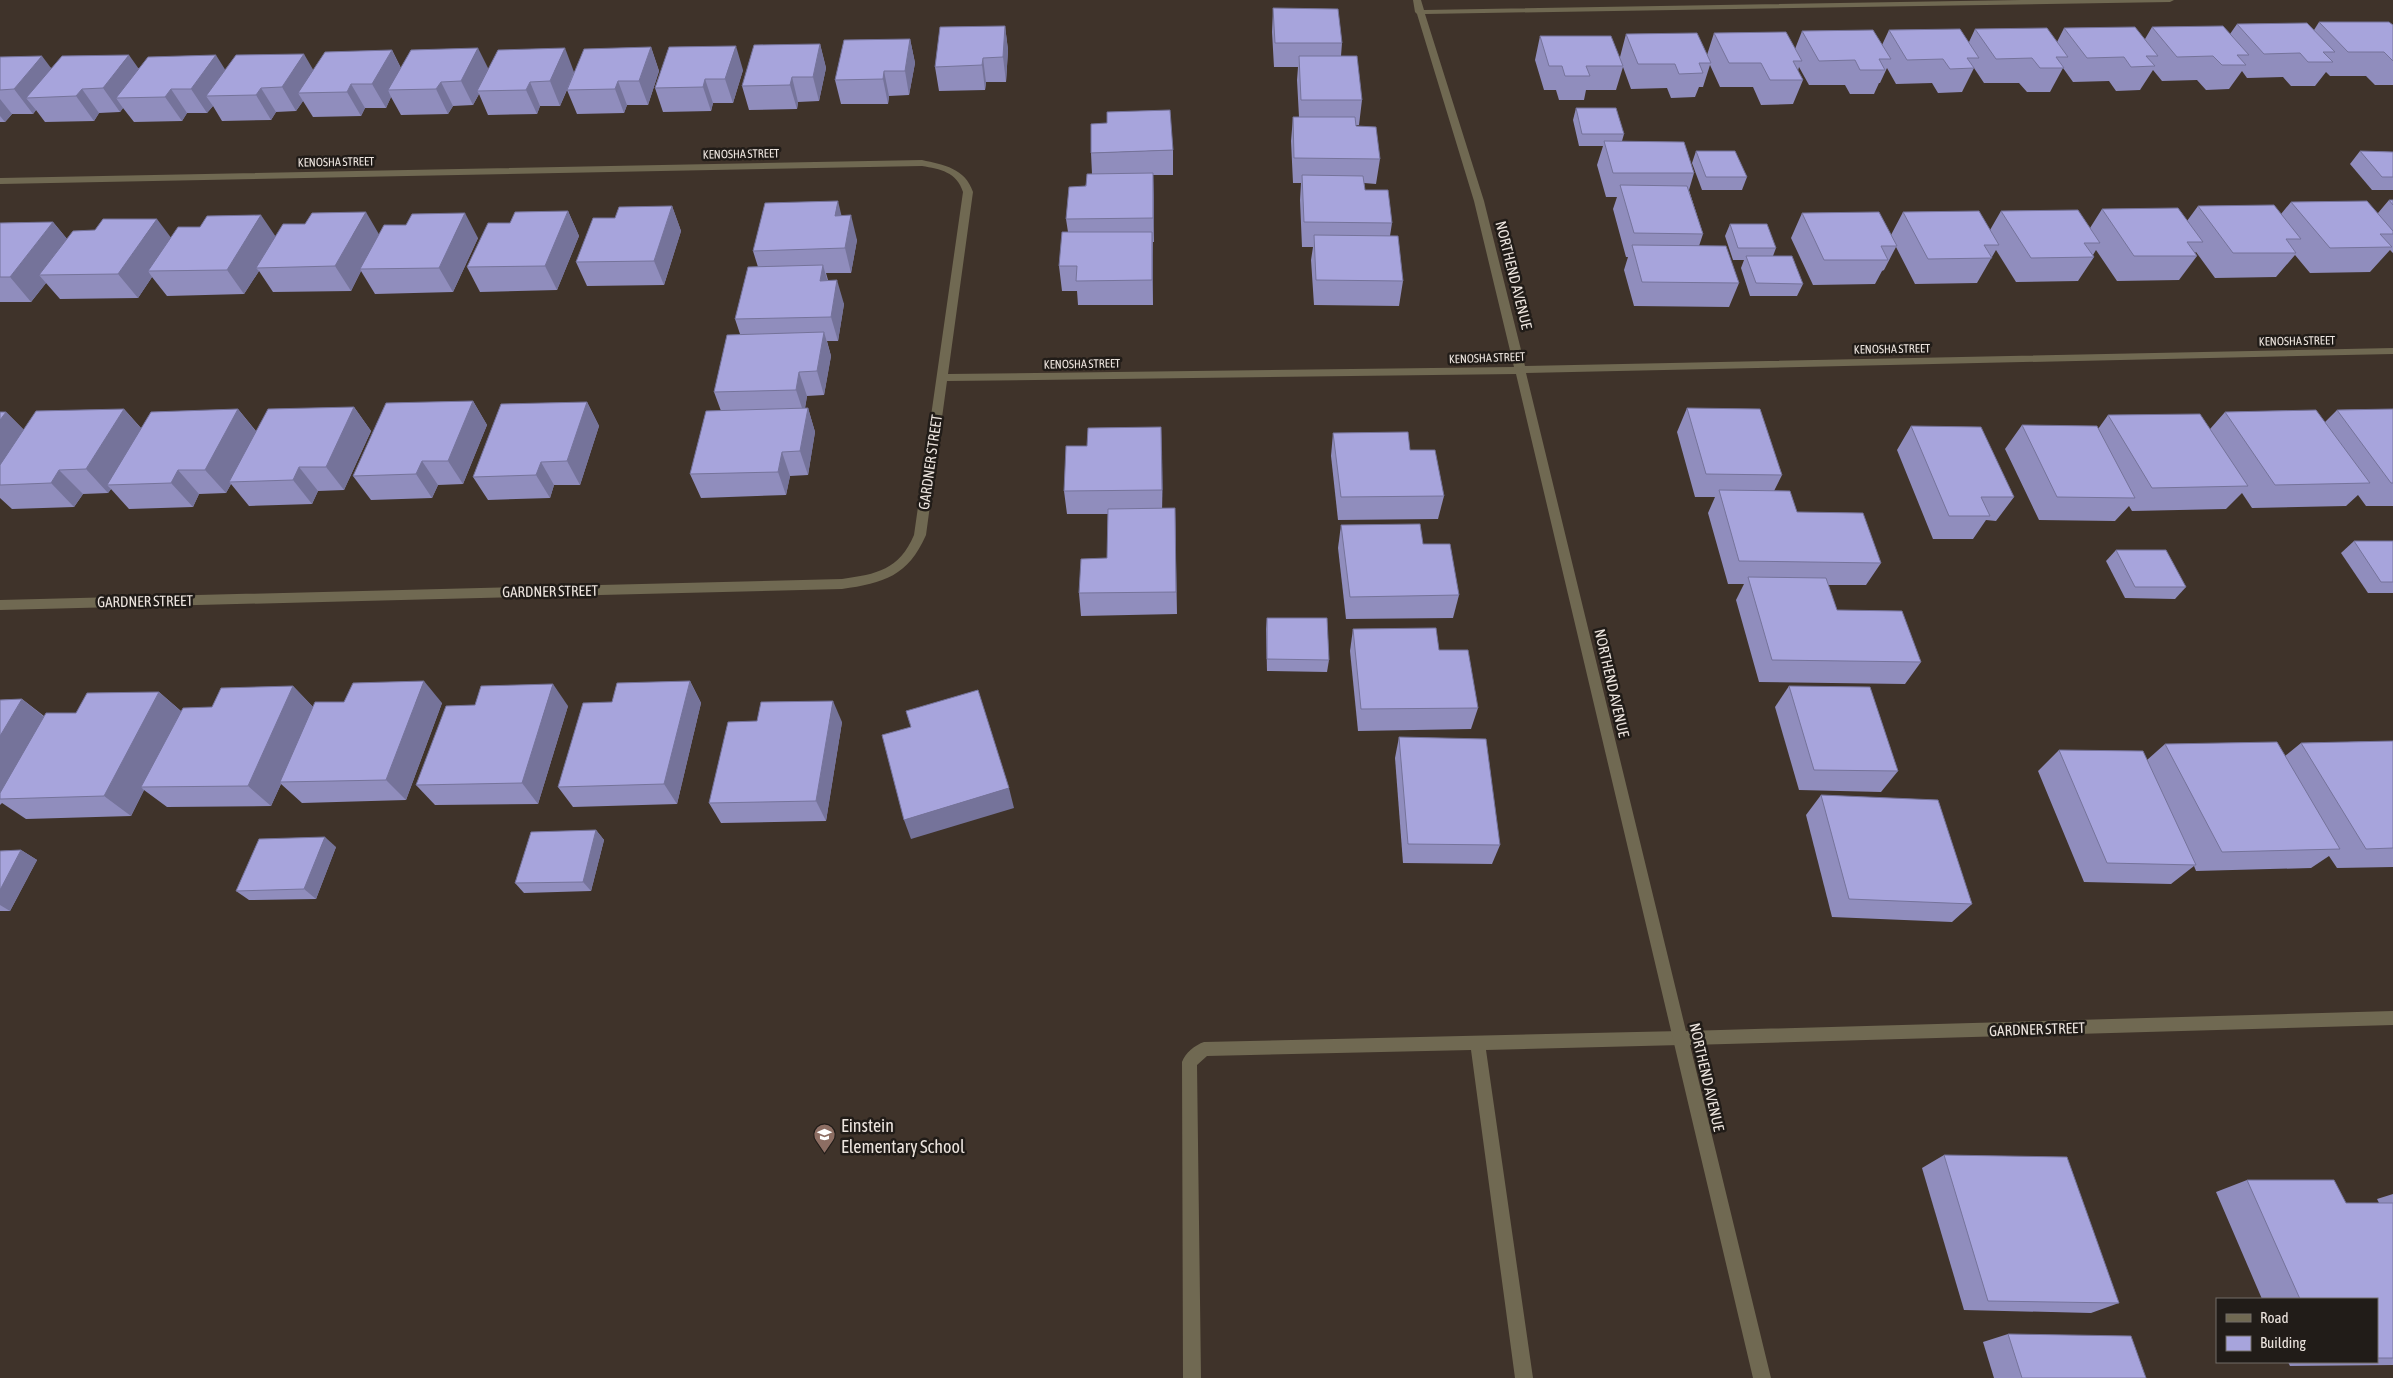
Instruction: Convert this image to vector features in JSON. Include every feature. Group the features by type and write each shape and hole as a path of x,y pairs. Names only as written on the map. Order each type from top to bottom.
{"street":[{"path":"1418,6 2170,0"},
{"name":"NORTHEND AVENUE","path":"1418,6 1479,201 1762,1378"},
{"name":"KENOSHA STREET","path":"0,181 895,163 922,163 946,168 957,172 967,183 968,192 941,378 1520,369 2393,351"},
{"name":"GARDNER STREET","path":"0,605 832,584 869,580 887,574 902,565 914,551 917,543 941,378"},
{"name":"GARDNER STREET","path":"1192,1378 1189,1062 1204,1049 2393,1018"},
{"path":"1476,1042 1524,1378"}],"building":[{"path":"1273,8 1338,9 1342,43 1275,43"},
{"path":"2319,22 2389,22 2393,25 2393,61 2384,52 2348,52"},
{"path":"2307,23 2335,52 2323,52 2333,62 2308,62 2300,53 2264,54 2237,24"},
{"path":"1005,26 1003,57 983,58 982,65 935,67 940,27"},
{"path":"2223,26 2249,55 2237,55 2246,65 2222,65 2213,56 2177,57 2152,27"},
{"path":"2135,27 2158,56 2146,56 2155,66 2131,67 2124,57 2087,58 2064,28"},
{"path":"2047,28 2068,57 2056,57 2064,68 2040,68 2032,58 1996,59 1975,29"},
{"path":"1960,29 1979,58 1967,58 1974,68 1950,69 1943,59 1907,60 1889,30"},
{"path":"1873,30 1891,59 1879,59 1885,70 1860,70 1855,60 1819,61 1802,31"},
{"path":"1786,32 1802,61 1793,61 1803,80 1770,80 1761,63 1729,63 1714,33"},
{"path":"1697,33 1711,63 1699,63 1703,73 1679,74 1675,64 1638,64 1626,34"},
{"path":"1540,36 1611,36 1623,66 1586,66 1590,76 1565,76 1562,66 1549,66"},
{"path":"910,39 905,71 884,71 883,79 835,80 844,40"},
{"path":"820,44 813,77 792,77 790,85 742,86 754,45"},
{"path":"736,46 725,79 705,79 703,87 655,88 669,47"},
{"path":"651,47 639,81 618,81 615,89 567,90 584,49"},
{"path":"478,48 461,81 441,82 436,89 388,90 411,50"},
{"path":"565,48 550,81 530,82 526,90 477,91 498,50"},
{"path":"392,50 372,84 351,84 347,92 298,93 325,52"},
{"path":"304,54 282,87 261,88 256,95 206,96 236,55"},
{"path":"129,55 103,88 82,89 76,96 26,98 62,56"},
{"path":"216,55 191,89 171,89 165,97 116,98 148,57"},
{"path":"42,56 14,89 0,90 0,57"},
{"path":"1299,56 1357,56 1362,100 1301,100"},
{"path":"1576,108 1616,108 1624,134 1582,134"},
{"path":"1170,110 1173,150 1091,153 1091,124 1107,123 1107,112"},
{"path":"1293,117 1355,117 1356,126 1376,127 1380,159 1294,158"},
{"path":"1604,141 1684,142 1694,173 1613,173"},
{"path":"1696,151 1735,151 1747,177 1706,177"},
{"path":"2360,151 2393,152 2393,177 2382,177"},
{"path":"1153,173 1153,218 1066,219 1069,187 1086,186 1087,174"},
{"path":"1302,175 1363,176 1365,190 1388,190 1392,223 1304,222"},
{"path":"1620,185 1687,186 1703,234 1634,233"},
{"path":"838,201 835,216 851,215 845,248 753,251 765,203"},
{"path":"2367,201 2393,231 2393,234 2380,234 2392,247 2330,248 2291,202"},
{"path":"2274,205 2301,239 2286,239 2296,253 2233,253 2198,206"},
{"path":"672,206 654,261 576,262 593,218 615,218 619,207"},
{"path":"2178,208 2203,242 2187,242 2197,256 2134,256 2102,209"},
{"path":"2078,210 2100,243 2084,243 2094,257 2031,258 2001,211"},
{"path":"568,211 545,266 467,267 488,223 510,223 515,212"},
{"path":"1979,211 1999,245 1984,245 1992,258 1928,259 1903,212"},
{"path":"366,212 335,266 256,268 283,224 305,224 312,213"},
{"path":"1879,212 1897,246 1881,246 1888,260 1824,260 1802,213"},
{"path":"465,213 439,268 360,269 384,225 406,225 412,214"},
{"path":"261,215 227,270 148,271 178,227 200,227 207,216"},
{"path":"103,219 157,219 118,274 39,275 73,231 95,230"},
{"path":"53,222 10,277 0,277 0,223"},
{"path":"1730,224 1767,224 1776,248 1738,248"},
{"path":"1062,232 1152,232 1152,280 1076,281 1077,266 1059,266"},
{"path":"1314,235 1398,236 1403,281 1316,280"},
{"path":"1632,245 1726,246 1739,283 1642,282"},
{"path":"1746,256 1792,256 1803,284 1756,283"},
{"path":"823,265 820,281 837,280 831,317 735,319 748,267"},
{"path":"824,332 817,371 799,372 796,390 714,392 727,335"},
{"path":"473,401 448,461 422,461 416,474 353,476 386,403"},
{"path":"587,402 567,461 541,462 536,475 473,477 501,404"},
{"path":"354,407 326,467 299,467 293,480 229,482 268,409"},
{"path":"808,408 800,451 782,452 778,472 690,474 706,411"},
{"path":"1687,408 1760,409 1782,475 1706,474"},
{"path":"124,409 86,469 59,470 51,483 0,485 0,465 36,411"},
{"path":"238,409 205,470 178,470 171,483 107,485 151,412"},
{"path":"2393,409 2393,483 2391,483 2337,410"},
{"path":"2316,410 2370,483 2275,485 2225,412"},
{"path":"0,412 6,412 0,420"},
{"path":"2200,414 2248,486 2152,488 2108,415"},
{"path":"2022,425 2097,426 2135,498 2057,497"},
{"path":"1911,426 1981,427 2014,497 1981,497 1990,516 1949,516"},
{"path":"1161,427 1162,490 1064,491 1066,446 1087,446 1088,428"},
{"path":"1408,432 1410,450 1435,450 1444,496 1341,497 1333,433"},
{"path":"1719,490 1790,491 1797,512 1863,513 1881,563 1739,561"},
{"path":"1175,508 1176,592 1079,593 1081,559 1107,558 1108,509"},
{"path":"1420,524 1423,544 1450,544 1459,595 1350,597 1341,525"},
{"path":"2354,541 2393,541 2393,582 2381,582"},
{"path":"2116,550 2166,550 2186,587 2135,587"},
{"path":"1748,577 1826,578 1837,610 1902,611 1921,662 1772,660"},
{"path":"1267,618 1327,618 1329,660 1267,659"},
{"path":"1436,628 1439,650 1468,650 1478,708 1361,709 1353,629"},
{"path":"424,681 386,780 280,782 315,702 344,702 353,683"},
{"path":"690,681 664,784 558,787 583,703 612,702 617,683"},
{"path":"553,684 522,783 416,785 446,706 475,705 481,686"},
{"path":"293,686 248,786 141,787 183,708 212,707 221,688"},
{"path":"1789,686 1870,687 1898,771 1814,770"},
{"path":"978,690 1009,788 904,820 882,735 911,727 906,711"},
{"path":"159,692 104,796 0,799 0,793 46,713 76,713 87,693"},
{"path":"22,699 0,736 0,700"},
{"path":"833,701 816,801 709,803 728,722 757,721 761,702"},
{"path":"1399,737 1486,739 1500,845 1408,844"},
{"path":"2393,741 2393,848 2366,849 2301,743"},
{"path":"2277,742 2340,849 2222,852 2165,744"},
{"path":"2059,750 2143,751 2196,865 2107,863"},
{"path":"1821,795 1938,800 1972,904 1849,899"},
{"path":"596,830 583,882 515,883 531,832"},
{"path":"325,837 304,889 236,891 259,839"},
{"path":"21,850 0,890 0,851"},
{"path":"1944,1155 2067,1157 2119,1303 1988,1301"},
{"path":"2247,1180 2334,1180 2346,1203 2393,1203 2393,1358 2378,1358 2378,1298 2300,1298"},
{"path":"2008,1334 2131,1336 2146,1378 2022,1378"}],"place":[{"name":"Einstein Elementary School","path":"825,1154"}]}
